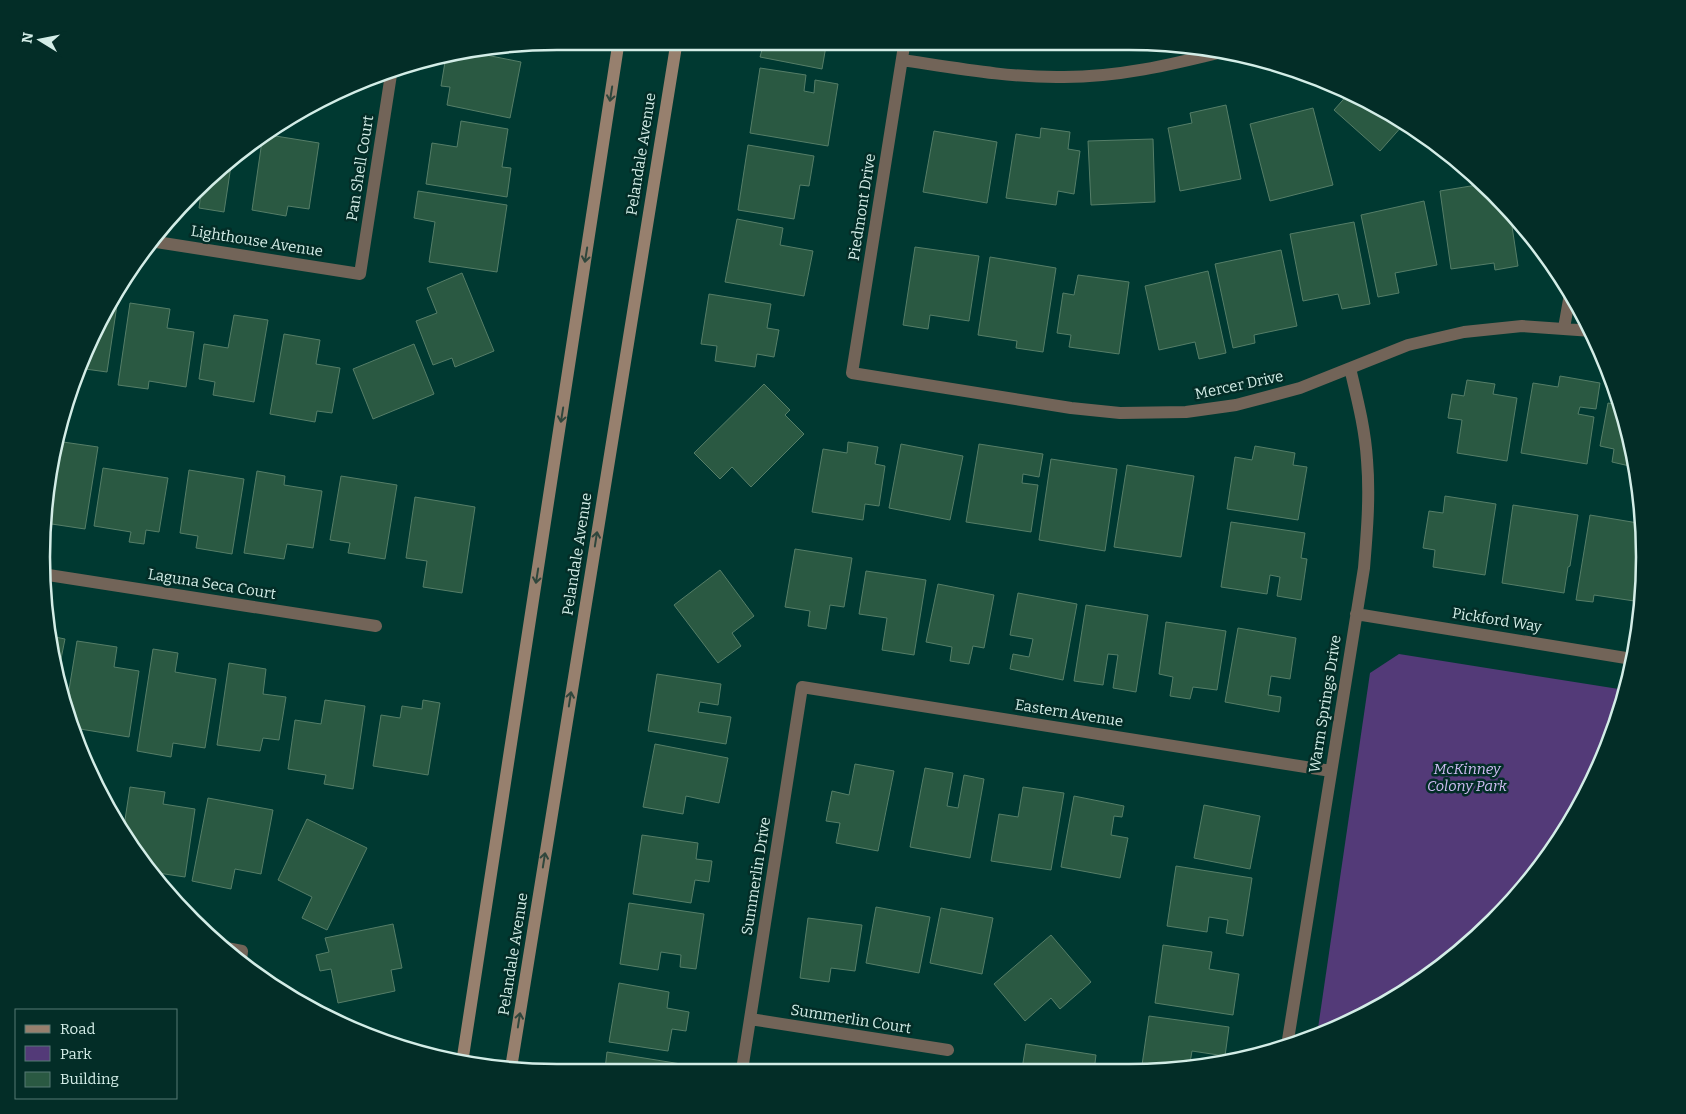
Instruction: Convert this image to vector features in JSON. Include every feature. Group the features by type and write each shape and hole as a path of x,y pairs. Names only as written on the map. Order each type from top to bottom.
{"main road":[{"path":"463,1055 617,50"},
{"name":"Pelandale Avenue","path":"512,1062 675,50"}],"street":[{"name":"Piedmont Drive","path":"852,373 903,50"},
{"path":"902,60 999,74 1064,77 1121,74 1177,64 1207,56"},
{"name":"Pan Shell Court","path":"360,274 390,78"},
{"name":"Lighthouse Avenue","path":"160,243 360,274"},
{"path":"1564,328 1568,304"},
{"name":"Mercer Drive","path":"852,373 1071,408 1120,413 1186,412 1236,406 1300,388 1408,345 1464,332 1522,326 1582,330"},
{"name":"Warm Springs Drive","path":"1288,1038 1356,614 1368,521 1368,468 1361,414 1350,368"},
{"name":"Laguna Seca Court","path":"51,575 376,626"},
{"name":"Pickford Way","path":"1356,614 1626,658"},
{"name":"Eastern Avenue","path":"802,687 1331,771"},
{"name":"Summerlin Drive","path":"743,1064 802,687"},
{"name":"Summerlin Court","path":"750,1019 948,1050"}],"green space":[{"name":"McKinney Colony Park","path":"1399,654 1619,689 1597,751 1568,811 1551,839 1531,866 1488,916 1438,959 1411,979 1353,1012 1318,1027 1370,673"}],"building":[{"path":"762,50 825,50 822,69 760,57"},
{"path":"486,55 521,62 510,118 447,105 450,87 441,86 445,63"},
{"path":"760,68 806,75 804,91 814,93 815,80 838,84 828,146 750,133"},
{"path":"1344,98 1400,128 1380,151 1334,110"},
{"path":"1226,105 1241,179 1180,191 1168,128 1192,123 1190,113"},
{"path":"1313,108 1333,185 1270,201 1250,124"},
{"path":"461,121 508,129 502,167 511,168 507,197 426,184 432,143 457,147"},
{"path":"1041,128 1070,132 1068,149 1080,151 1074,194 1058,191 1056,205 1006,198 1016,134 1040,138"},
{"path":"934,131 997,142 987,203 923,192"},
{"path":"274,136 319,143 309,209 288,206 286,216 252,210 261,145"},
{"path":"1153,139 1155,202 1091,205 1088,141"},
{"path":"748,145 814,156 809,186 800,185 794,219 738,210"},
{"path":"230,170 224,212 199,208 201,196"},
{"path":"1474,185 1488,198 1512,225 1518,266 1495,270 1494,263 1451,269 1440,191"},
{"path":"418,191 507,205 497,272 429,262 435,222 414,218"},
{"path":"1424,201 1437,265 1395,273 1399,293 1378,297 1361,215"},
{"path":"737,219 783,228 780,245 813,251 804,296 725,282"},
{"path":"1354,222 1370,304 1342,309 1338,294 1303,301 1290,234"},
{"path":"915,247 979,256 969,321 930,315 928,329 903,325"},
{"path":"1281,250 1297,326 1254,335 1255,343 1233,348 1215,264"},
{"path":"990,257 1056,268 1043,352 1016,348 1017,341 978,335"},
{"path":"1208,271 1226,353 1199,359 1195,342 1159,350 1145,286"},
{"path":"462,273 494,351 455,367 452,358 433,365 416,321 437,313 427,288"},
{"path":"1078,275 1129,282 1119,354 1069,347 1071,335 1057,333 1063,293 1074,295"},
{"path":"709,294 771,304 767,328 779,330 774,357 757,354 755,367 715,361 717,346 701,344"},
{"path":"130,303 170,309 167,328 194,332 186,387 149,381 148,389 118,385"},
{"path":"117,305 117,305 107,372 87,369 102,333"},
{"path":"234,315 268,320 254,402 213,395 215,382 199,379 204,344 228,348"},
{"path":"284,334 320,340 316,364 340,368 332,413 317,411 315,422 270,414"},
{"path":"414,344 434,394 373,419 353,369"},
{"path":"1560,376 1600,383 1596,409 1580,407 1578,414 1594,417 1587,464 1521,453 1533,383 1558,387"},
{"path":"1467,380 1495,384 1493,394 1517,398 1507,461 1457,453 1462,420 1448,418 1452,394 1464,396"},
{"path":"764,384 790,410 785,415 804,434 751,487 732,467 720,479 694,453"},
{"path":"1608,403 1612,404 1619,426 1627,465 1612,462 1614,449 1600,446"},
{"path":"63,442 98,447 85,529 51,524 54,491"},
{"path":"848,442 878,447 875,464 885,466 879,506 865,504 863,520 812,512 823,449 847,453"},
{"path":"901,444 963,456 950,520 889,508"},
{"path":"979,444 1043,454 1039,477 1023,474 1022,483 1038,485 1031,532 966,522"},
{"path":"1255,446 1295,453 1293,465 1307,467 1298,520 1227,509 1235,457 1252,460"},
{"path":"1051,459 1117,469 1105,551 1039,540"},
{"path":"1127,465 1194,476 1181,557 1114,547"},
{"path":"103,468 168,478 159,532 146,530 144,544 129,542 131,532 94,526"},
{"path":"189,470 244,479 232,554 196,548 198,536 180,533"},
{"path":"257,471 285,476 284,485 322,491 313,548 287,544 284,559 244,553"},
{"path":"341,476 397,485 385,559 348,553 350,543 330,540"},
{"path":"1445,496 1496,504 1485,575 1433,567 1435,550 1423,548 1429,511 1443,513"},
{"path":"415,497 475,507 462,593 423,587 427,561 406,558"},
{"path":"1513,505 1578,515 1564,593 1502,583"},
{"path":"1590,515 1635,522 1636,557 1634,601 1594,595 1593,602 1576,600"},
{"path":"1231,522 1305,533 1301,558 1307,559 1301,600 1277,596 1280,577 1270,575 1267,594 1221,587"},
{"path":"795,549 852,558 844,607 830,605 826,629 808,626 810,611 785,607"},
{"path":"720,570 754,616 732,633 741,646 718,663 674,605"},
{"path":"866,571 926,580 914,655 882,650 887,618 859,614"},
{"path":"938,584 994,595 984,648 973,646 969,664 950,661 952,647 926,642"},
{"path":"1018,593 1077,604 1063,680 1010,669 1013,654 1029,657 1033,639 1010,635"},
{"path":"1086,605 1148,615 1136,692 1113,688 1118,655 1108,654 1103,685 1074,681"},
{"path":"1166,622 1226,631 1217,690 1193,687 1190,699 1170,696 1173,677 1159,674"},
{"path":"1238,628 1296,638 1290,679 1271,676 1268,695 1281,697 1279,712 1225,702"},
{"path":"57,637 65,639 61,660"},
{"path":"77,641 117,647 114,667 139,671 129,737 81,729 68,693"},
{"path":"153,649 178,653 175,672 216,679 205,748 173,743 171,757 137,751"},
{"path":"229,663 266,669 263,694 286,697 279,740 263,738 260,751 217,745"},
{"path":"657,674 721,684 718,705 700,702 698,712 731,717 726,744 648,731"},
{"path":"325,700 365,706 353,789 324,784 326,775 288,769 295,720 321,724"},
{"path":"423,700 440,703 428,775 373,766 381,715 400,718 402,706 422,709"},
{"path":"655,744 728,758 719,803 686,796 683,814 643,807"},
{"path":"855,764 894,771 878,851 836,843 840,823 826,821 832,791 849,795"},
{"path":"925,768 953,773 947,806 958,808 964,775 984,779 970,858 910,847"},
{"path":"130,787 165,792 163,804 195,809 185,877 161,874 135,839 125,822"},
{"path":"1023,787 1064,793 1051,870 991,861 999,814 1018,817"},
{"path":"1074,796 1124,806 1122,817 1114,816 1111,835 1128,838 1120,878 1061,867"},
{"path":"208,798 273,810 261,874 235,869 231,889 192,881"},
{"path":"1204,805 1260,816 1250,869 1194,858"},
{"path":"307,819 367,848 327,930 302,918 312,897 278,880"},
{"path":"642,835 698,843 696,859 712,861 709,882 695,880 691,903 633,894"},
{"path":"1176,866 1252,878 1243,936 1226,933 1228,920 1209,917 1207,932 1167,926"},
{"path":"629,903 704,914 696,969 680,967 681,955 661,952 658,970 620,964"},
{"path":"876,907 930,917 919,973 866,963"},
{"path":"941,908 993,918 982,974 930,963"},
{"path":"808,918 862,925 855,971 831,968 829,982 800,978"},
{"path":"393,924 402,968 391,970 395,991 338,1003 331,969 320,971 316,955 329,952 325,938"},
{"path":"1051,935 1091,982 1060,1009 1051,998 1025,1021 994,984"},
{"path":"1163,945 1212,952 1209,969 1239,974 1233,1015 1155,1003"},
{"path":"619,983 669,992 667,1008 689,1012 686,1031 672,1029 668,1051 609,1042"},
{"path":"1149,1016 1229,1027 1225,1055 1192,1051 1190,1060 1142,1064"},
{"path":"1026,1044 1096,1055 1095,1064 1023,1064"},
{"path":"607,1052 681,1064 606,1064"}]}
